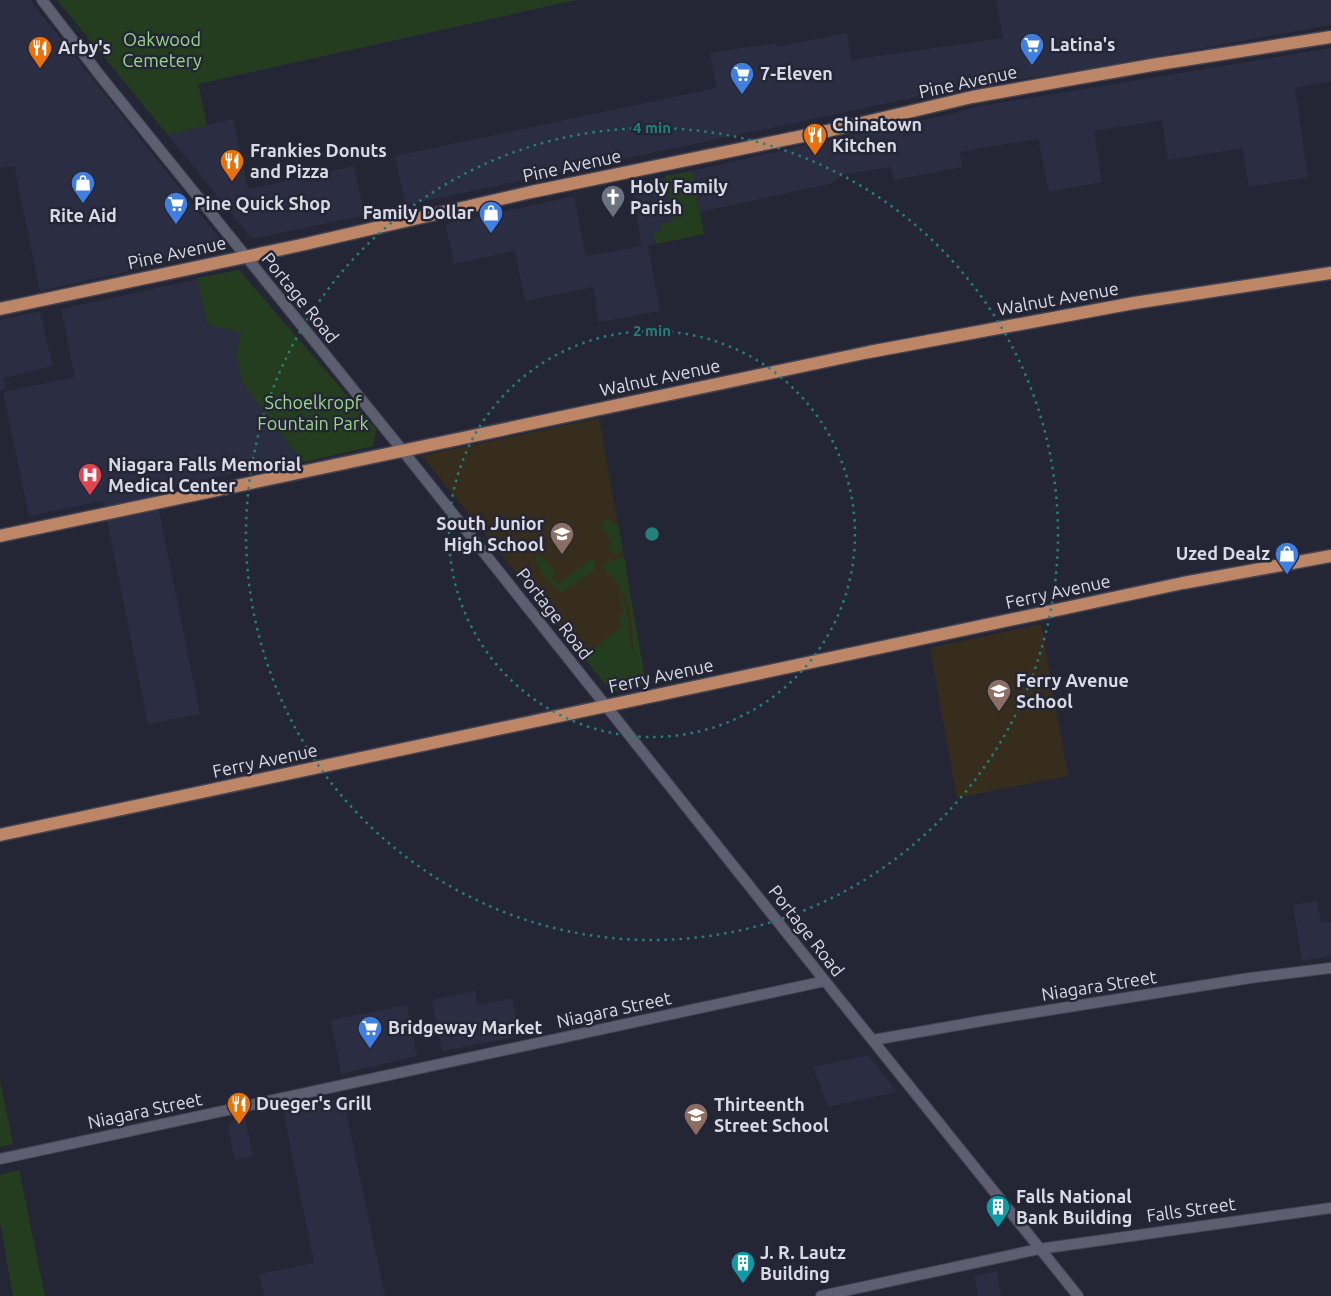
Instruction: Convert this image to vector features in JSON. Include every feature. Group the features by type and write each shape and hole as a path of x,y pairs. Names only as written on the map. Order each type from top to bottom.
{"main road":[{"name":"Pine Avenue","path":"0,309 531,192 832,130 972,98 1331,37"},
{"name":"Walnut Avenue","path":"0,536 869,352 1134,303 1331,273"},
{"name":"Ferry Avenue","path":"0,835 1183,583 1331,556"}],"street":[{"name":"Portage Road","path":"42,0 1078,1296"},
{"name":"Niagara Street","path":"873,1040 1250,978 1331,968"},
{"name":"Niagara Street","path":"0,1159 825,981"},
{"name":"Falls Street","path":"821,1296 1039,1249 1331,1208"}],"shaded area":[{"path":"0,0 32,0 34,5 228,249 40,291 14,166 0,168"},
{"path":"996,0 1331,0 1331,25 1080,70 945,91 406,205 395,156 716,88 710,53 776,43 777,47 847,33 851,60 1003,38"},
{"path":"1331,48 1331,81 1295,88 1308,177 1249,187 1242,148 1168,160 1162,120 1094,131 1102,182 1049,192 1038,139 960,152 962,167 894,180 891,167 845,174 829,184 700,212 692,171 956,113 975,107"},
{"path":"233,119 248,189 354,166 365,215 252,239 168,135"},
{"path":"665,177 673,221 662,231 653,233 656,244 648,246 660,311 599,322 593,287 525,301 515,251 454,264 446,226 448,223 574,196 586,256 642,246 631,184"},
{"name":"Niagara Falls Memorial Medical Center","path":"235,271 242,274 376,432 374,442 155,491 200,714 148,724 103,501 29,516 3,392 75,377 61,309"},
{"path":"40,311 53,366 4,378 6,389 0,391 0,320"},
{"name":"South Junior High School","path":"599,418 646,684 612,692 422,456"},
{"name":"Ferry Avenue School","path":"1041,624 1068,776 957,798 930,648"},
{"path":"1317,901 1321,923 1331,921 1331,956 1302,961 1293,905"},
{"path":"475,991 478,1005 512,998 520,1036 442,1051 432,1000"},
{"path":"407,1005 417,1056 341,1074 331,1020"},
{"path":"868,1055 897,1092 828,1107 813,1067"},
{"path":"343,1097 385,1296 264,1296 259,1274 314,1263 283,1110"},
{"path":"245,1118 253,1156 235,1160 228,1127 233,1120"},
{"path":"997,1271 1001,1296 978,1296 974,1276"}],"green space":[{"name":"Oakwood Cemetery","path":"57,0 576,0 198,84 207,125 168,135"},
{"path":"692,171 704,234 656,244 653,233 662,231 660,224 673,221 665,176"},
{"name":"Schoelkropf Fountain Park","path":"239,270 376,429 373,446 303,462 243,384 236,355 241,333 207,324 197,278"},
{"path":"610,518 611,525 618,524 623,552 613,554 607,546 612,542 601,527 604,525 602,522"},
{"path":"540,555 556,573 552,577 559,584 592,558 595,566 592,572 561,593 541,573 536,558"},
{"path":"622,556 624,557 646,684 612,692 583,657 621,627 618,619 623,612 618,589 625,604 634,653 627,600 619,586 602,565"},
{"path":"0,1080 13,1144 0,1147"},
{"path":"19,1170 45,1296 13,1296 0,1221 0,1175"}],"place":[{"name":"Latina's","path":"1032,66"},
{"name":"Arby's","path":"40,69"},
{"name":"7-Eleven","path":"742,95"},
{"name":"Chinatown Kitchen","path":"815,156"},
{"name":"Frankies Donuts and Pizza","path":"232,182"},
{"name":"Rite Aid","path":"83,204"},
{"name":"Holy Family Parish","path":"613,218"},
{"name":"Pine Quick Shop","path":"176,225"},
{"name":"Family Dollar","path":"491,234"},
{"name":"Niagara Falls Memorial Medical Center","path":"90,496"},
{"name":"South Junior High School","path":"562,555"},
{"name":"Uzed Dealz","path":"1287,575"},
{"name":"Ferry Avenue School","path":"999,712"},
{"name":"Bridgeway Market","path":"370,1049"},
{"name":"Dueger's Grill","path":"239,1125"},
{"name":"Thirteenth Street School","path":"696,1136"},
{"name":"Falls National Bank Building","path":"998,1228"},
{"name":"J. R. Lautz Building","path":"743,1284"}]}
